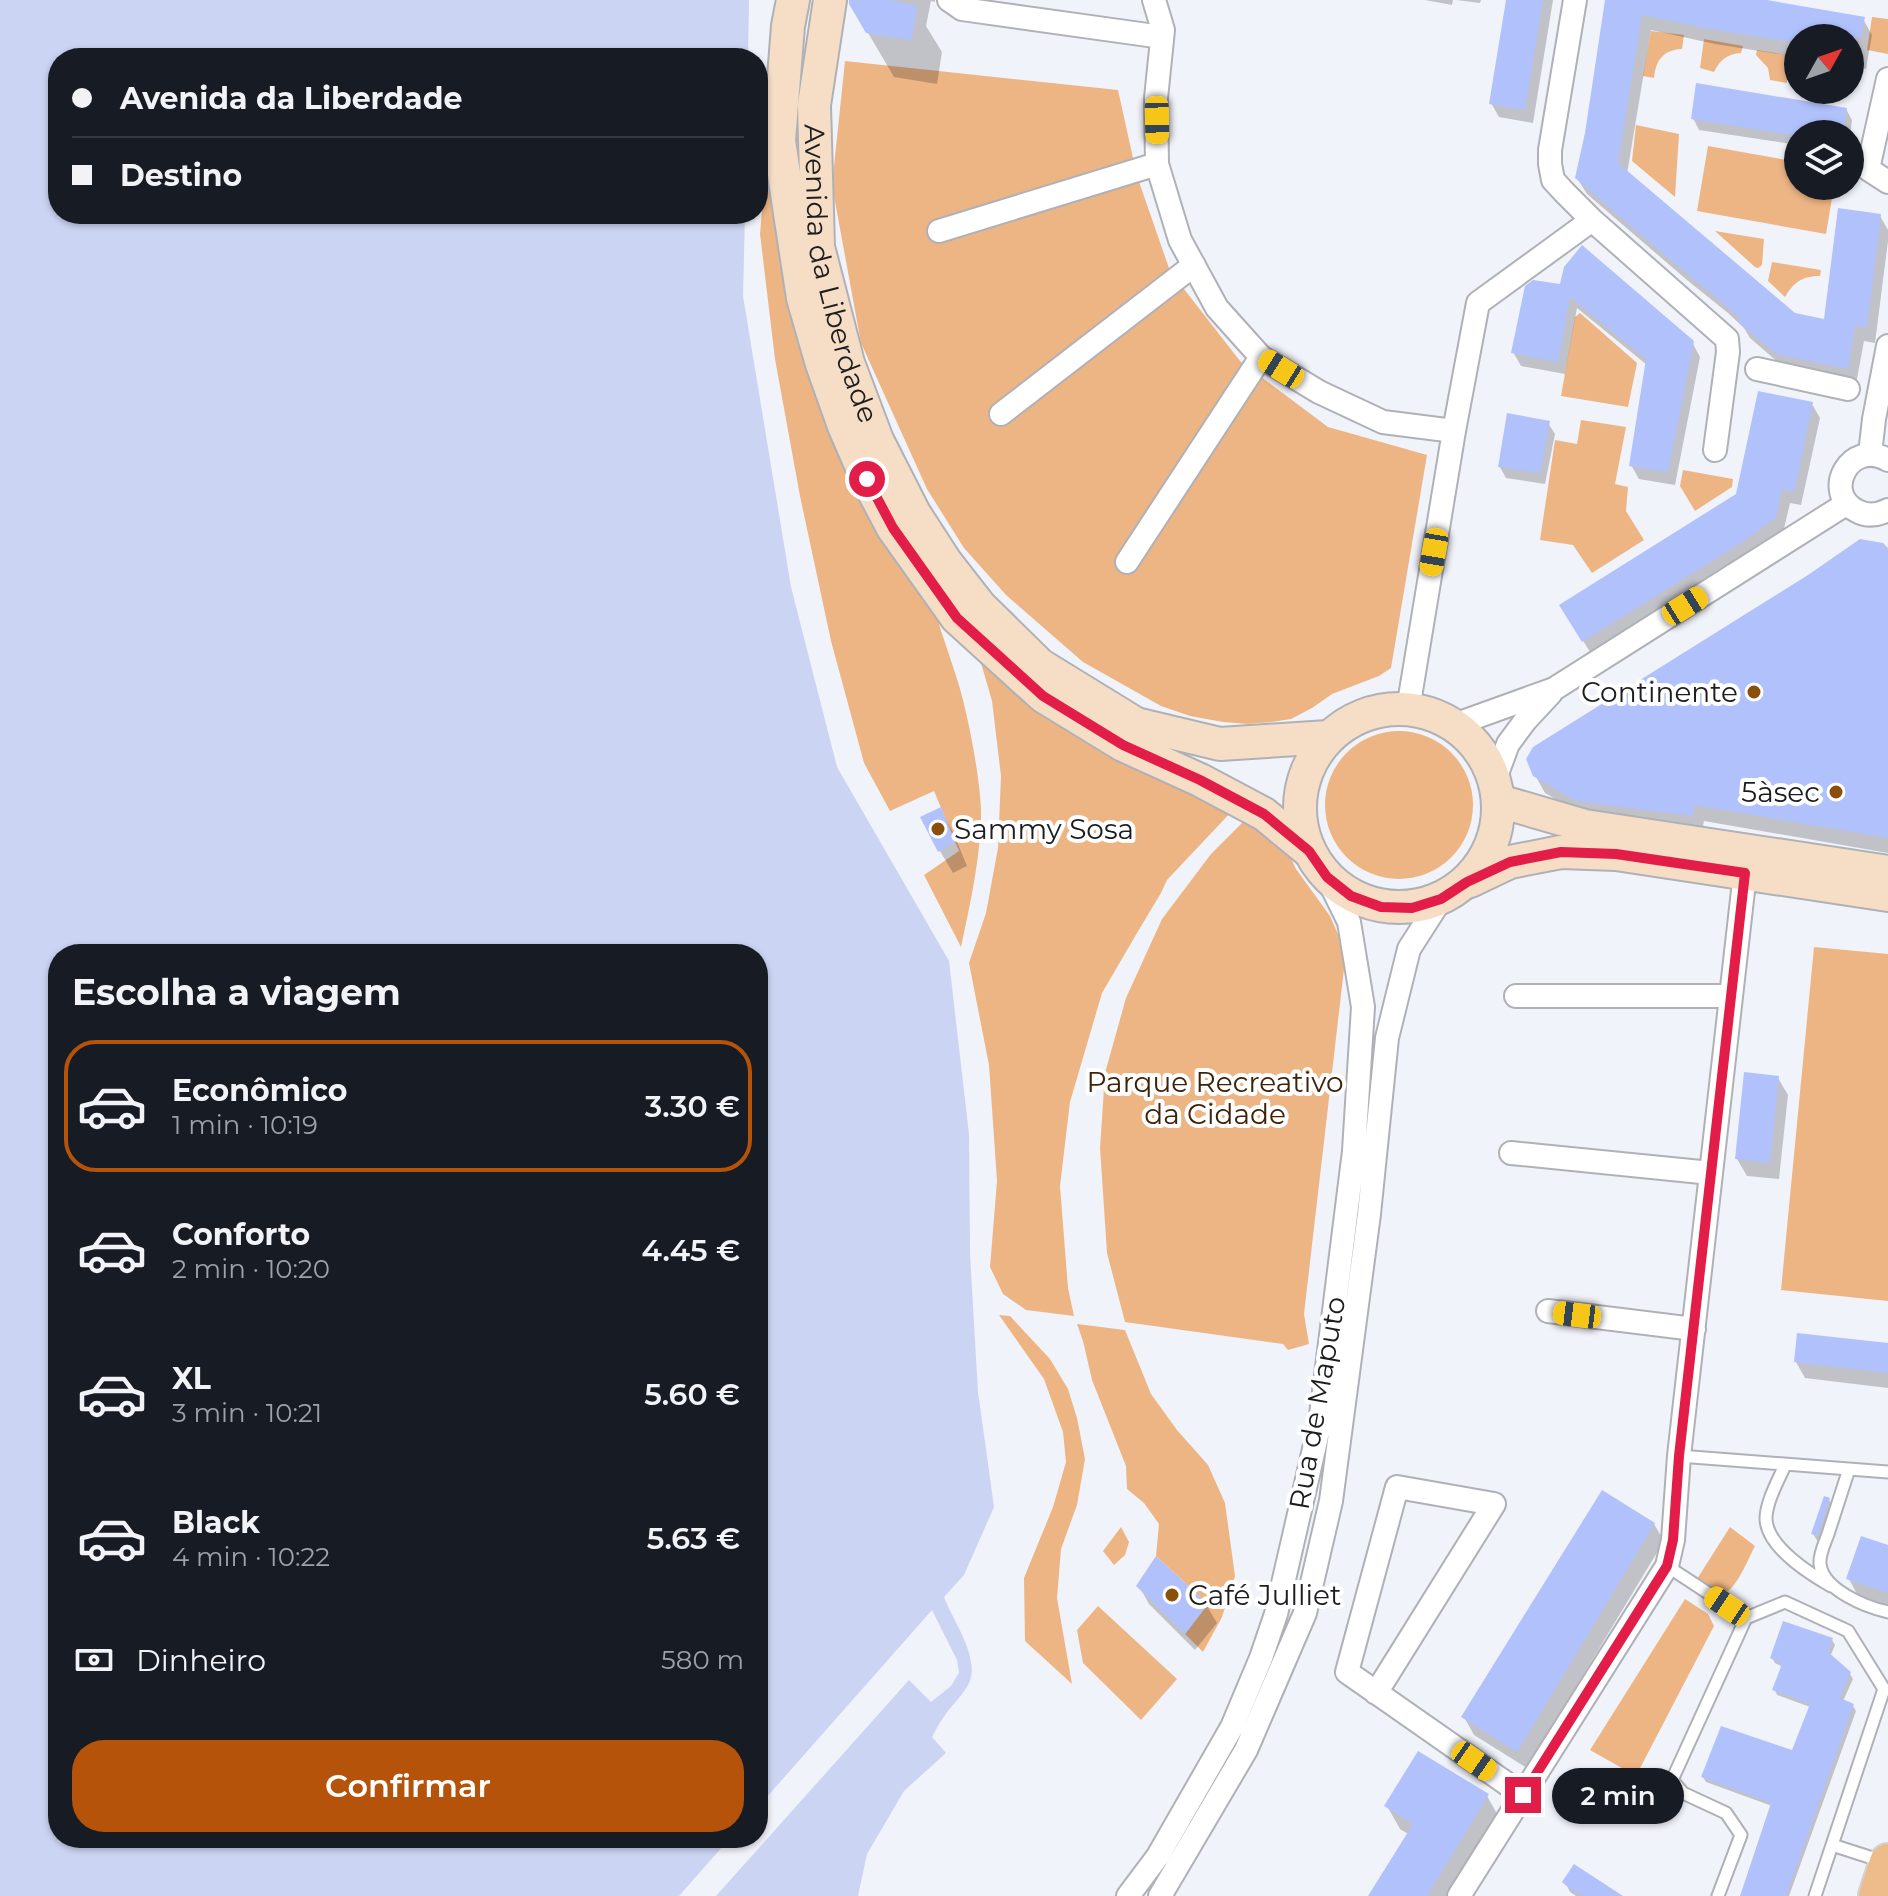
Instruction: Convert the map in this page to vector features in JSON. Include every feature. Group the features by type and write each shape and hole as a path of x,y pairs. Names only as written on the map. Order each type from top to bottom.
{"main road":[{"name":"Avenida da Liberdade","path":"793,0 788,26 779,141 803,298 844,426 893,528 957,618 1043,696 1123,745 1200,780 1264,814 1318,864"},
{"name":"Avenida da Liberdade","path":"830,0 814,105 818,247 848,363 877,440 914,513 945,561 980,606 1040,665 1136,724 1220,744 1328,737"},
{"path":"1454,891 1486,859 1497,831 1497,790 1486,759 1473,741 1454,725 1432,714 1408,709 1379,710 1352,720 1328,737 1313,757 1303,779 1299,803 1301,828 1318,864 1351,896 1381,907 1412,908 1454,891 1510,862 1561,852 1616,854 1888,895"},
{"path":"1497,790 1585,826 1888,872"},
{"path":"1877,1896 1888,1862"}],"street":[{"path":"949,0 962,9 1162,37"},
{"path":"1154,0 1163,30 1156,98 1157,164 1180,240 1217,308 1261,357 1319,392 1383,422 1454,431"},
{"path":"1575,0 1550,150 1553,180 1592,220 1727,339 1715,450"},
{"path":"1888,79 1868,169 1888,182"},
{"path":"939,231 1157,164"},
{"path":"1408,709 1478,303 1592,220"},
{"path":"1001,414 1194,265"},
{"path":"1888,346 1874,419 1879,457 1860,456 1847,465 1842,474 1841,487 1846,504 1860,513 1878,514 1888,510"},
{"path":"1127,562 1261,357"},
{"path":"1757,369 1848,389"},
{"path":"1454,725 1554,689 1846,504"},
{"path":"1497,790 1508,744 1554,689"},
{"name":"Rua de Maputo","path":"1128,1896 1158,1856 1232,1727 1261,1658 1276,1614 1320,1423 1354,1151 1363,1007 1349,922 1318,864"},
{"path":"1459,1896 1667,1566 1673,1540 1679,1456 1745,873"},
{"name":"Rua de Maputo","path":"1160,1896 1246,1750 1305,1613 1331,1501 1369,1214 1387,1038 1409,949 1454,891"},
{"path":"1516,996 1731,996"},
{"path":"1511,1153 1711,1173"},
{"path":"1548,1311 1694,1329"},
{"path":"1376,1693 1494,1504 1397,1487 1347,1672 1376,1693 1523,1795"},
{"path":"1139,1896 1153,1873 1158,1856"}],"lane":[{"path":"1679,1456 1888,1472"},
{"path":"1785,1465 1767,1510 1766,1521 1777,1543 1794,1561 1842,1593 1888,1612"},
{"path":"1842,1593 1827,1579 1820,1566 1849,1469"},
{"path":"1667,1566 1746,1618"},
{"path":"1718,1896 1741,1835 1726,1813 1683,1793 1672,1780 1746,1618 1785,1602 1848,1631 1884,1689 1815,1896"},
{"path":"1832,1845 1888,1862"}],"green space":[{"path":"1872,17 1888,19 1888,54 1867,50"},
{"path":"1651,31 1684,35 1682,49 1670,51 1662,57 1654,78 1643,76"},
{"path":"1704,39 1743,46 1741,53 1724,58 1714,72 1700,68"},
{"path":"1757,50 1784,54 1784,82 1770,80 1768,68 1756,55"},
{"path":"845,61 1118,90 1137,176 1170,271 1240,361 1328,427 1427,455 1391,668 1379,676 1332,694 1291,719 1248,724 1190,716 1161,706 1083,662 1006,595 964,548 927,489 861,343 832,185"},
{"path":"1636,125 1679,134 1675,197 1632,161"},
{"path":"1708,146 1784,160 1784,200 1832,200 1826,234 1697,211"},
{"path":"768,188 787,287 934,606 963,700 974,754 981,824 972,896 961,947 924,875 959,851 934,791 890,811 864,763 831,641 800,496 775,359 761,224 768,224"},
{"path":"1715,231 1764,239 1762,265 1755,267"},
{"path":"1772,262 1821,270 1820,276 1799,281 1785,297 1768,281"},
{"path":"1580,313 1637,363 1628,407 1561,396 1575,317"},
{"path":"1581,420 1626,427 1615,484 1628,487 1626,511 1644,540 1592,573 1573,545 1540,540 1555,440 1577,444"},
{"path":"1683,470 1733,479 1732,487 1695,511 1680,486"},
{"name":"Parque Recreativo da Cidade","path":"979,656 1233,810 1167,880 1102,993 1070,1102 1060,1186 1068,1288 1074,1316 1026,1310 1003,1294 990,1267 997,1181 989,1065 969,963 986,913 998,848 1001,776 992,701"},
{"path":"1399,731 1427,737 1451,753 1467,777 1473,805 1467,833 1451,857 1427,873 1399,879 1371,873 1347,857 1331,833 1325,805 1331,777 1347,753 1371,737"},
{"name":"Parque Recreativo da Cidade","path":"1247,818 1286,848 1296,869 1330,916 1340,939 1344,969 1304,1314 1309,1344 1288,1350 1283,1344 1125,1322 1107,1253 1100,1148 1105,1073 1126,998 1162,919 1211,854"},
{"path":"1814,947 1888,954 1888,1301 1781,1290"},
{"path":"999,1315 1010,1316 1050,1359 1068,1389 1077,1418 1085,1459 1077,1505 1061,1549 1057,1598 1072,1684 1025,1641 1024,1578 1053,1507 1066,1462 1063,1432 1044,1379"},
{"path":"1077,1324 1125,1330 1151,1394 1208,1465 1225,1503 1235,1576 1222,1617 1203,1652 1185,1634 1208,1604 1156,1556 1159,1524 1144,1503 1127,1489 1126,1466 1092,1380"},
{"path":"1121,1527 1129,1542 1125,1555 1114,1565 1103,1551"},
{"path":"1730,1527 1755,1546 1736,1582 1721,1593 1697,1579"},
{"path":"1685,1599 1708,1614 1714,1626 1636,1776 1590,1750"},
{"path":"1098,1606 1177,1679 1141,1720 1083,1663 1077,1630"}],"water":[{"path":"0,0 749,0 748,48 48,48 48,224 745,224 743,296 791,587 837,767 949,961 969,1134 970,1254 978,1392 994,1507 964,1575 944,1597 965,1641 971,1664 966,1689 932,1737 946,1753 904,1791 867,1854 858,1896 716,1896 759,1848 768,1848 768,1838 909,1680 931,1702 951,1686 959,1673 957,1660 932,1610 768,1796 768,944 48,944 48,1848 721,1848 679,1896 0,1896"}],"building":[{"path":"849,0 890,0 917,6 912,40 866,33"},
{"path":"1506,0 1543,0 1525,110 1489,104"},
{"path":"1605,0 1767,0 1865,17 1864,24 1784,24 1784,41 1642,15 1618,163 1795,313 1824,319 1838,208 1881,214 1867,328 1855,326 1848,369 1776,354 1738,322 1740,319 1716,297 1575,178"},
{"path":"1696,83 1784,98 1784,104 1823,104 1847,108 1845,120 1784,120 1784,134 1691,119"},
{"path":"1582,245 1694,341 1668,472 1629,466 1646,359 1570,297 1558,362 1511,353 1525,286 1533,280 1560,284 1564,267"},
{"path":"1758,391 1813,402 1794,492 1782,489 1776,518 1582,642 1559,605 1736,494"},
{"path":"1507,413 1550,421 1540,473 1498,467"},
{"name":"Continente","path":"1860,539 1883,543 1888,548 1888,838 1695,805 1693,816 1576,801 1533,776 1526,759 1533,747 1808,575"},
{"name":"Sammy Sosa","path":"941,807 955,842 938,852 920,817"},
{"path":"1744,1072 1779,1076 1770,1163 1735,1159"},
{"path":"1797,1333 1888,1343 1888,1373 1794,1362"},
{"path":"1602,1490 1655,1523 1517,1752 1461,1717"},
{"path":"1824,1496 1830,1498 1818,1536 1811,1534"},
{"path":"1861,1536 1888,1545 1888,1593 1846,1579"},
{"name":"Café Julliet","path":"1156,1556 1208,1604 1185,1634 1136,1586"},
{"path":"1783,1621 1833,1638 1828,1652 1851,1672 1840,1698 1854,1704 1786,1896 1740,1896 1771,1803 1701,1777 1721,1726 1792,1750 1810,1704 1772,1690 1782,1664 1770,1658"},
{"path":"1418,1751 1489,1794 1427,1896 1368,1896 1413,1824 1384,1806"},
{"path":"1574,1864 1623,1896 1584,1896 1569,1888 1562,1882"}],"place":[{"name":"Continente","path":"1754,692"},
{"name":"5àsec","path":"1836,792"},
{"name":"Sammy Sosa","path":"938,829"},
{"name":"Café Julliet","path":"1172,1595"}],"route":[{"path":"867,479 893,528 957,618 1043,696 1123,745 1200,780 1264,814 1309,851 1327,877 1351,896 1381,907 1412,908 1441,899 1467,882 1510,862 1561,852 1616,854 1745,873 1679,1456 1673,1540 1667,1566 1523,1795"}]}
